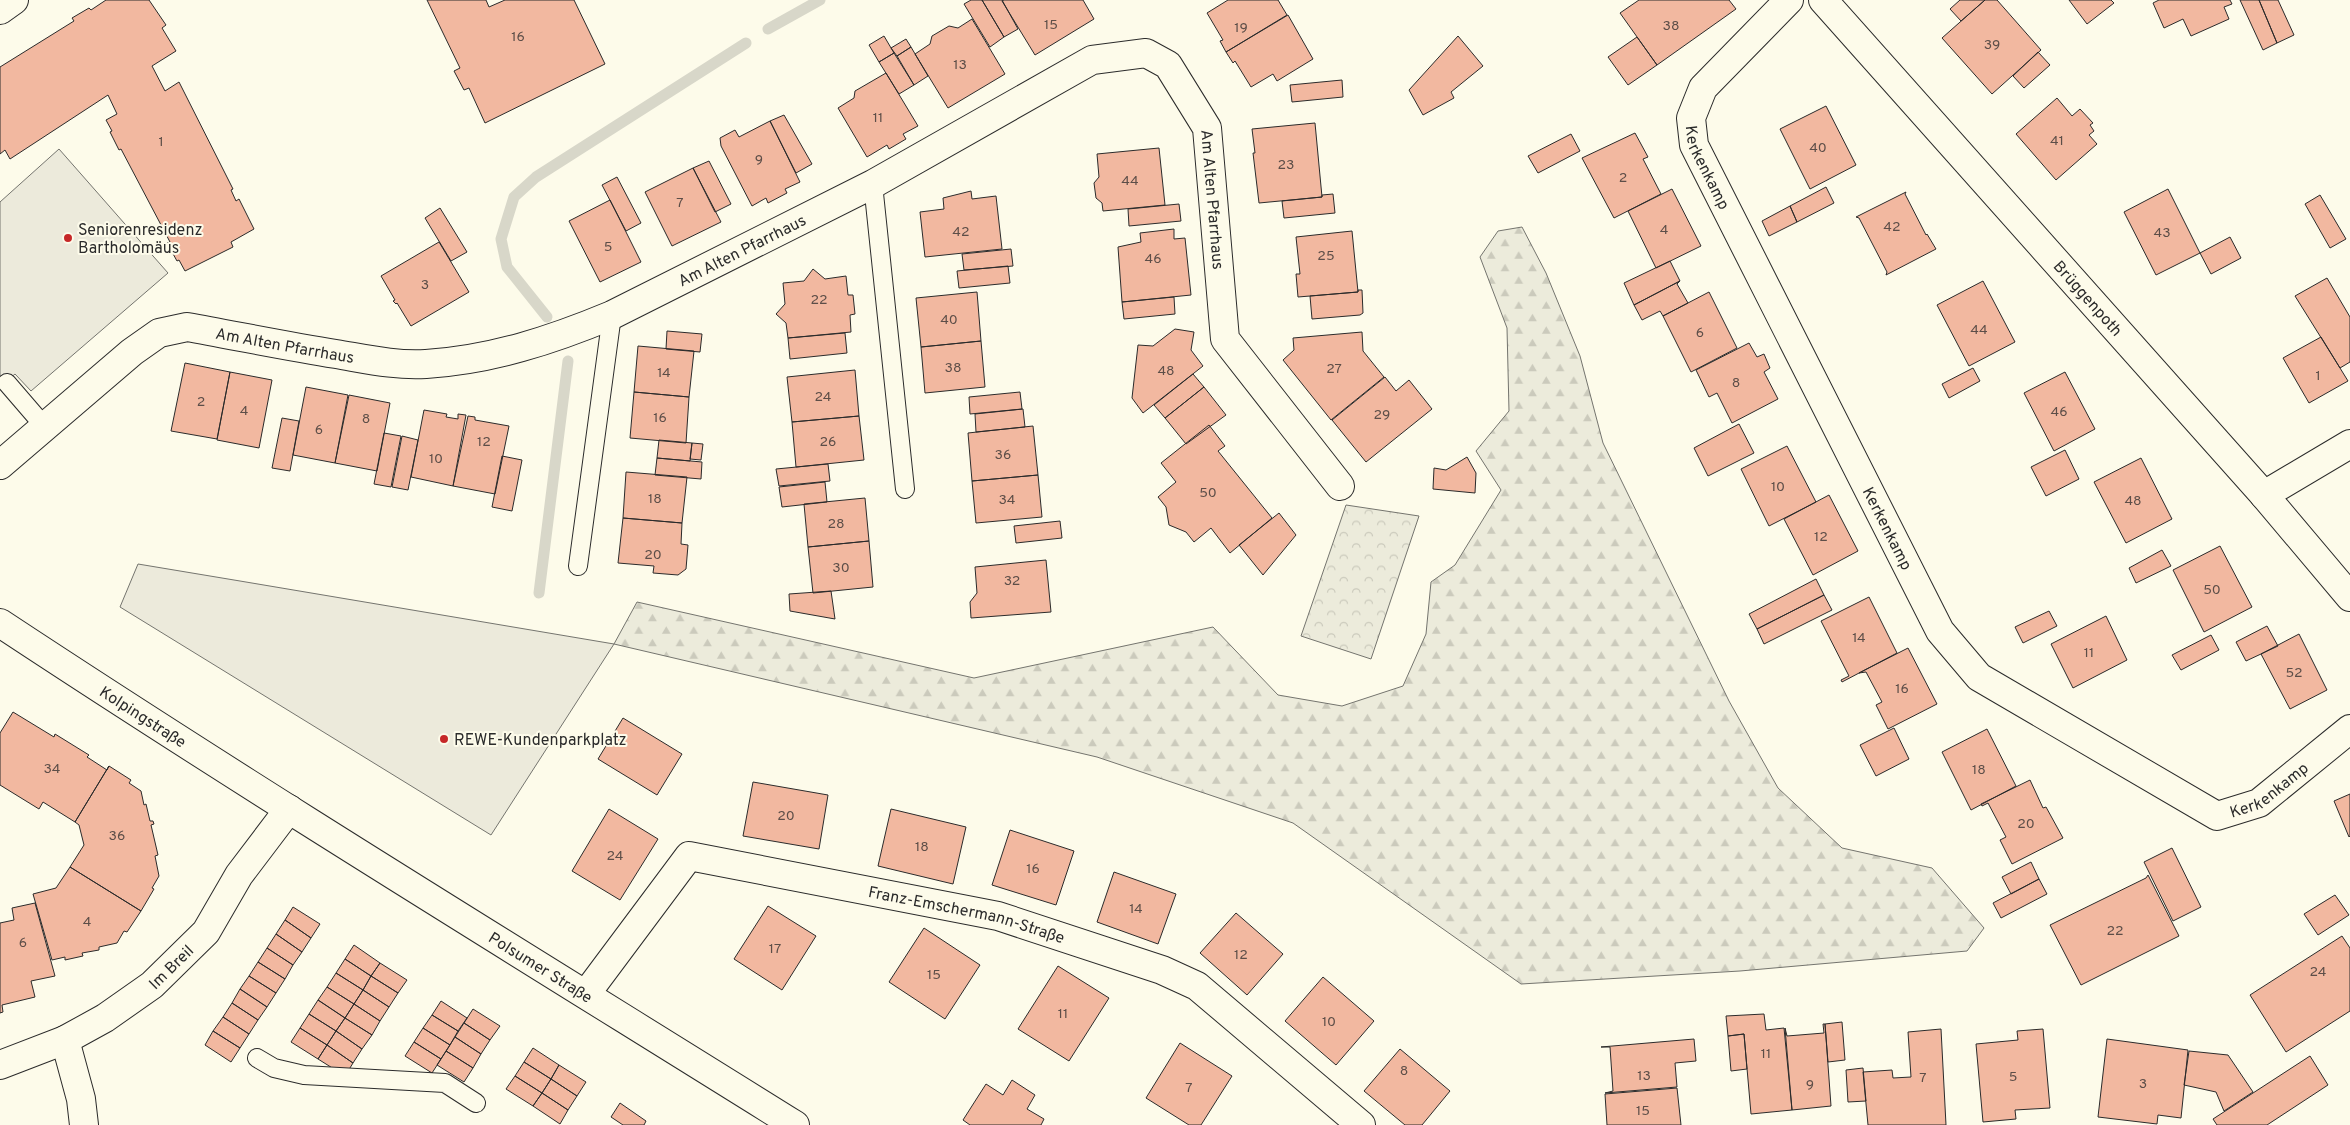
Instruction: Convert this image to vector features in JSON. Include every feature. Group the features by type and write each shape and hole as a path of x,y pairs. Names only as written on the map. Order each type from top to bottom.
{"street":[{"path":"0,10 14,0"},
{"name":"Kerkenkamp","path":"1789,0 1703,88 1691,118 1694,146 1940,630 1979,677 2217,816 2258,803 2350,729"},
{"name":"Brüggenpoth","path":"1823,0 2264,495 2350,597"},
{"name":"Am Alten Pfarrhaus","path":"0,465 132,352 159,333 187,327 383,362 425,364 481,357 525,347 612,315 873,184 1092,60 1146,53 1168,65 1207,128 1225,339 1340,486"},
{"path":"2264,495 2350,444"},
{"name":"Kolpingstraße","path":"0,623 289,809"},
{"name":"Polsumer Straße","path":"289,809 795,1125"},
{"name":"Im Breil","path":"0,1065 66,1040 105,1018 152,984 206,932 239,875 289,809"},
{"name":"Franz-Emschermann-Straße","path":"586,994 688,856 998,916 1162,970 1196,986 1361,1125"},
{"path":"66,1040 81,1099 84,1125"}],"lane":[{"path":"873,184 905,489"},
{"path":"578,566 612,315"},
{"path":"7,383 44,426"},
{"path":"257,1058 274,1068 304,1075 445,1084 476,1103"}],"green space":[{"path":"1522,227 1546,273 1580,356 1603,443 1729,701 1778,788 1842,848 1932,868 1984,928 1967,951 1740,971 1521,984 1293,823 1097,757 614,644 637,602 974,678 1213,627 1278,695 1342,706 1403,686 1426,634 1431,582 1455,565 1501,490 1476,451 1509,411 1507,328 1480,257 1498,231"},
{"path":"1346,505 1419,516 1371,659 1301,636"}],"shaded area":[{"name":"Seniorenresidenz Bartholomäus","path":"59,149 168,273 31,391 15,374 0,387 0,202"},
{"name":"REWE-Kundenparkplatz","path":"138,564 614,644 491,835 120,607"}],"building":[{"path":"106,0 149,0 166,25 162,28 176,51 152,66 165,91 179,82 233,189 231,190 236,201 239,199 254,229 231,242 233,247 185,271 167,243 170,242 121,149 119,150 110,132 112,131 106,120 117,114 108,95 10,159 5,150 0,154 0,67 74,21 72,18 89,8 91,10"},
{"path":"427,0 486,0 489,7 505,0 574,0 605,64 485,123 469,88 464,90 454,71 460,68"},
{"path":"971,0 982,0 1004,37 990,47 964,4"},
{"path":"982,0 1002,0 1018,29 1004,37"},
{"path":"1083,0 1094,19 1035,55 1002,1"},
{"path":"1228,0 1278,0 1287,15 1226,52 1220,41 1223,40 1207,13"},
{"path":"1639,0 1729,0 1736,9 1657,65 1620,13"},
{"path":"1960,0 1985,0 1961,21 1950,9"},
{"path":"1985,0 1997,0 2041,50 1992,94 1942,38"},
{"path":"2069,0 2111,0 2114,3 2087,24"},
{"path":"2159,0 2230,0 2232,4 2224,7 2229,19 2191,36 2183,19 2164,28 2153,3"},
{"path":"2240,0 2259,0 2277,43 2263,50"},
{"path":"2259,0 2278,0 2294,35 2277,43"},
{"path":"1288,15 1313,59 1277,81 1273,74 1251,87 1235,61 1233,63 1226,52"},
{"path":"972,19 1005,74 948,108 915,54 930,44 932,36 949,26 958,28"},
{"path":"884,36 894,53 879,62 869,45"},
{"path":"1458,36 1483,66 1451,92 1454,98 1423,115 1409,90"},
{"path":"1637,37 1657,65 1628,85 1608,57"},
{"path":"906,39 911,47 897,56 891,48"},
{"path":"911,47 928,76 914,85 897,56"},
{"path":"2038,52 2050,65 2024,88 2013,76"},
{"path":"894,53 914,85 899,94 879,62"},
{"path":"886,73 918,126 903,134 906,139 889,149 887,145 867,157 838,108 854,98 855,91"},
{"path":"1342,80 1343,97 1292,102 1290,85"},
{"path":"2057,98 2072,116 2080,109 2093,123 2090,125 2094,131 2089,135 2097,144 2056,180 2016,134"},
{"path":"1826,106 1856,165 1810,189 1780,129"},
{"path":"784,115 812,164 796,173 770,121"},
{"path":"770,121 800,182 785,189 787,193 768,203 766,198 752,206 721,146 720,138 735,130 739,137"},
{"path":"1315,123 1322,197 1259,203 1252,129"},
{"path":"1635,133 1648,157 1643,159 1661,194 1614,218 1582,158"},
{"path":"1571,134 1580,151 1538,173 1528,156"},
{"path":"1159,148 1165,205 1103,211 1102,203 1096,198 1094,183 1099,177 1097,154"},
{"path":"709,161 731,204 715,212 693,168"},
{"path":"693,168 721,222 672,246 645,192"},
{"path":"617,177 641,223 626,231 602,185"},
{"path":"1826,187 1834,203 1797,222 1790,206"},
{"path":"1672,189 1701,246 1656,268 1628,211"},
{"path":"2168,189 2200,253 2156,275 2124,212"},
{"path":"971,191 972,199 996,196 1002,249 925,257 920,212 944,209 943,198"},
{"path":"1906,192 1905,194 1926,235 1936,249 1886,275 1887,272 1859,218 1856,217"},
{"path":"1333,194 1335,213 1284,218 1282,201"},
{"path":"2320,195 2346,239 2330,248 2305,204"},
{"path":"610,200 641,262 600,282 569,221"},
{"path":"1179,204 1181,221 1129,226 1128,209"},
{"path":"1790,206 1797,222 1769,236 1762,221"},
{"path":"440,208 467,252 451,261 425,218"},
{"path":"1174,229 1174,239 1185,238 1191,295 1122,302 1118,247 1141,242 1140,233"},
{"path":"1352,231 1358,292 1298,297 1296,274 1300,274 1296,237"},
{"path":"2230,237 2241,258 2211,274 2200,253"},
{"path":"439,242 469,292 411,326 397,303 393,301 395,300 381,276"},
{"path":"1011,249 1013,266 964,270 962,254"},
{"path":"1670,261 1680,281 1634,305 1624,283"},
{"path":"1008,266 1010,283 959,288 957,271"},
{"path":"813,269 825,279 846,276 848,295 853,295 855,314 850,315 851,332 788,338 786,323 776,314 785,304 783,283 804,281"},
{"path":"2327,278 2350,317 2350,362 2340,368 2295,296"},
{"path":"1680,281 1677,284 1688,303 1663,316 1660,311 1642,320 1634,305"},
{"path":"1983,281 2015,342 1969,366 1937,305"},
{"path":"1358,290 1362,290 1363,313 1360,315 1312,319 1310,296 1358,292"},
{"path":"977,292 981,341 921,347 916,298"},
{"path":"1709,292 1737,348 1691,372 1663,316"},
{"path":"1174,297 1175,314 1124,319 1122,302"},
{"path":"1175,329 1194,332 1191,350 1203,366 1143,413 1132,398 1138,345 1153,346"},
{"path":"667,331 702,334 700,352 666,349"},
{"path":"1362,332 1363,351 1384,377 1331,420 1283,360 1294,350 1293,338"},
{"path":"845,333 847,353 790,359 788,338"},
{"path":"2321,337 2348,381 2309,403 2283,358"},
{"path":"981,341 985,387 925,393 921,347"},
{"path":"1749,343 1757,357 1764,354 1770,368 1764,372 1778,399 1732,423 1717,393 1709,397 1696,370"},
{"path":"638,346 694,351 689,397 634,392"},
{"path":"185,363 230,372 217,439 171,431"},
{"path":"1973,368 1980,381 1949,398 1942,384"},
{"path":"855,370 859,416 792,422 787,377"},
{"path":"230,372 272,380 259,448 217,440"},
{"path":"2065,372 2095,429 2054,451 2024,393"},
{"path":"1193,374 1204,387 1165,418 1154,405"},
{"path":"1385,377 1396,391 1409,380 1432,409 1366,462 1332,420"},
{"path":"306,387 348,395 335,463 293,455"},
{"path":"1204,387 1226,415 1186,444 1165,418"},
{"path":"634,392 689,397 686,443 630,438"},
{"path":"1020,392 1022,409 970,414 969,397"},
{"path":"349,395 390,403 377,471 335,463"},
{"path":"1023,409 1025,427 976,432 975,414"},
{"path":"424,410 447,414 446,417 458,419 458,414 466,415 453,486 411,477"},
{"path":"468,416 475,417 475,420 509,426 495,494 453,486"},
{"path":"859,416 864,460 796,467 792,422"},
{"path":"282,418 299,421 290,471 272,468"},
{"path":"1739,424 1754,453 1708,476 1694,448"},
{"path":"1209,425 1225,446 1218,451 1272,518 1230,553 1211,528 1194,542 1186,532 1169,525 1166,507 1158,497 1176,482 1161,463"},
{"path":"1033,426 1038,475 972,481 968,433"},
{"path":"384,433 401,436 391,487 374,484"},
{"path":"402,436 418,440 408,490 392,487"},
{"path":"659,440 692,443 690,461 657,458"},
{"path":"692,443 703,444 701,460 690,459"},
{"path":"1787,446 1816,502 1769,526 1741,469"},
{"path":"2065,450 2079,479 2046,496 2031,467"},
{"path":"502,456 522,460 512,511 492,507"},
{"path":"1467,457 1476,473 1475,493 1433,489 1434,468 1446,470"},
{"path":"657,458 702,462 701,479 655,475"},
{"path":"2141,458 2172,519 2126,543 2094,482"},
{"path":"828,464 830,481 779,486 776,469"},
{"path":"626,472 687,477 682,523 623,518"},
{"path":"1038,475 1042,517 976,523 972,481"},
{"path":"825,482 827,502 782,507 779,487"},
{"path":"1829,495 1858,551 1813,575 1784,519"},
{"path":"865,498 869,541 808,547 804,504"},
{"path":"1279,513 1296,535 1263,575 1239,545"},
{"path":"623,518 682,523 681,544 688,545 686,569 678,575 653,573 654,566 618,563"},
{"path":"1060,521 1062,538 1016,543 1014,526"},
{"path":"869,541 873,587 813,593 808,547"},
{"path":"2220,546 2252,607 2204,632 2173,570"},
{"path":"2162,550 2171,566 2136,583 2129,568"},
{"path":"1046,560 1051,612 971,618 970,602 977,593 975,567"},
{"path":"1816,579 1824,595 1757,629 1749,614"},
{"path":"831,591 835,619 790,611 789,594"},
{"path":"1824,595 1832,610 1764,644 1757,629"},
{"path":"1869,597 1897,653 1842,682 1841,680 1849,676 1821,621"},
{"path":"2049,611 2057,626 2023,643 2015,627"},
{"path":"2106,616 2127,660 2073,688 2051,644"},
{"path":"2267,626 2278,646 2246,661 2236,642"},
{"path":"2299,634 2327,690 2290,709 2261,654"},
{"path":"2211,635 2219,650 2181,670 2172,655"},
{"path":"1908,648 1937,704 1888,729 1876,705 1882,702 1866,672 1859,673"},
{"path":"13,712 54,737 55,734 89,755 87,757 107,770 75,822 43,802 39,809 0,785 0,733"},
{"path":"623,718 682,754 657,795 598,759"},
{"path":"1894,728 1909,759 1876,776 1860,745"},
{"path":"1987,729 2016,786 1971,810 1942,752"},
{"path":"109,766 131,780 129,783 141,791 150,821 153,821 154,824 151,825 158,855 155,856 159,876 141,911 70,867 84,845 79,825 75,822"},
{"path":"2030,780 2043,808 2046,807 2063,838 2012,864 2000,840 2006,837 1988,803 1982,806 1981,804"},
{"path":"753,782 828,795 819,849 743,836"},
{"path":"2350,794 2350,836 2349,837 2334,801"},
{"path":"609,809 658,839 620,900 572,871"},
{"path":"891,809 966,827 953,884 878,866"},
{"path":"1010,830 1074,851 1056,905 992,885"},
{"path":"2172,848 2201,907 2173,921 2144,862"},
{"path":"2031,862 2039,879 2011,894 2002,877"},
{"path":"70,867 141,911 127,932 124,931 117,943 99,947 99,950 82,953 83,956 65,960 65,957 52,960 33,894 56,888"},
{"path":"1114,872 1176,894 1158,944 1097,922"},
{"path":"2148,875 2179,936 2081,985 2050,925 2146,878"},
{"path":"2039,879 2047,894 2001,918 1993,903"},
{"path":"2335,895 2349,915 2318,935 2304,914"},
{"path":"35,903 55,976 31,981 35,997 2,1005 3,1012 0,1013 0,923 14,920 12,908"},
{"path":"768,906 816,936 782,990 734,959"},
{"path":"293,907 320,924 311,938 285,920"},
{"path":"1236,913 1283,954 1247,995 1200,953"},
{"path":"285,920 311,938 302,952 276,934"},
{"path":"924,928 980,965 945,1019 889,982"},
{"path":"276,934 302,952 293,965 267,948"},
{"path":"2342,936 2350,948 2350,1011 2286,1052 2250,995"},
{"path":"354,945 380,963 371,976 345,959"},
{"path":"267,948 293,965 285,979 258,962"},
{"path":"345,959 371,976 363,990 336,973"},
{"path":"258,962 285,979 276,993 249,976"},
{"path":"380,963 407,980 398,993 371,976"},
{"path":"1058,966 1109,998 1069,1061 1018,1029"},
{"path":"336,973 363,990 354,1004 327,987"},
{"path":"249,976 276,993 267,1007 240,989"},
{"path":"371,976 398,993 389,1007 363,990"},
{"path":"1323,977 1374,1021 1336,1065 1285,1021"},
{"path":"327,987 354,1004 345,1018 318,1000"},
{"path":"240,989 267,1007 258,1020 232,1003"},
{"path":"363,990 389,1007 380,1021 354,1004"},
{"path":"318,1000 345,1018 336,1031 309,1014"},
{"path":"441,1001 467,1018 458,1031 432,1015"},
{"path":"232,1003 258,1020 249,1034 223,1017"},
{"path":"354,1004 380,1021 372,1035 345,1018"},
{"path":"473,1009 500,1026 490,1040 464,1023"},
{"path":"309,1014 336,1031 327,1045 300,1028"},
{"path":"1764,1014 1766,1030 1784,1028 1792,1110 1751,1114 1744,1034 1728,1036 1726,1016"},
{"path":"432,1015 458,1031 450,1045 423,1028"},
{"path":"223,1017 249,1034 240,1048 213,1031"},
{"path":"345,1018 372,1035 362,1049 336,1031"},
{"path":"1842,1022 1845,1060 1828,1062 1825,1024"},
{"path":"464,1023 490,1040 481,1054 455,1037"},
{"path":"1823,1024 1825,1024 1831,1106 1792,1110 1785,1028 1787,1036 1824,1033"},
{"path":"300,1028 327,1045 318,1059 291,1042"},
{"path":"423,1028 450,1045 441,1059 414,1042"},
{"path":"1941,1029 1946,1125 1868,1125 1863,1072 1892,1070 1893,1078 1911,1077 1908,1032"},
{"path":"2043,1029 2050,1108 2015,1110 2016,1119 1983,1122 1976,1044 2018,1040 2017,1031"},
{"path":"213,1031 240,1048 231,1062 205,1045"},
{"path":"336,1031 362,1049 353,1063 327,1045"},
{"path":"1744,1034 1747,1069 1731,1071 1728,1036"},
{"path":"455,1037 481,1054 473,1068 446,1051"},
{"path":"1694,1039 1696,1061 1675,1063 1677,1087 1605,1093 1613,1091 1610,1047 1601,1047"},
{"path":"2107,1039 2188,1050 2181,1118 2158,1115 2157,1124 2098,1117"},
{"path":"414,1042 441,1059 432,1073 405,1056"},
{"path":"1180,1043 1232,1076 1201,1125 1189,1125 1146,1098"},
{"path":"327,1045 353,1063 345,1076 318,1059"},
{"path":"533,1048 559,1065 551,1079 524,1062"},
{"path":"1400,1049 1450,1091 1422,1125 1405,1125 1364,1091"},
{"path":"446,1051 473,1068 464,1082 437,1065"},
{"path":"2189,1051 2228,1055 2253,1092 2224,1111 2216,1092 2184,1085"},
{"path":"2310,1056 2328,1085 2267,1125 2217,1125 2213,1119"},
{"path":"524,1062 551,1079 542,1093 515,1076"},
{"path":"559,1065 586,1082 577,1096 551,1079"},
{"path":"1863,1068 1866,1101 1848,1102 1846,1070"},
{"path":"515,1076 542,1093 533,1106 506,1089"},
{"path":"551,1079 577,1096 568,1110 542,1093"},
{"path":"1012,1080 1035,1095 1027,1109 1044,1119 1041,1125 970,1125 963,1120 986,1084 1003,1095"},
{"path":"1677,1088 1681,1125 1607,1125 1605,1094"},
{"path":"542,1093 568,1110 560,1124 533,1106"},
{"path":"620,1103 646,1121 644,1125 623,1125 611,1117"}],"waterway":[{"path":"768,29 820,0"},
{"path":"547,317 507,267 501,239 514,197 536,177 746,43"},
{"path":"539,593 568,361"}],"place":[{"name":"Seniorenresidenz Bartholomäus","path":"68,238"},
{"name":"REWE-Kundenparkplatz","path":"444,739"}]}
